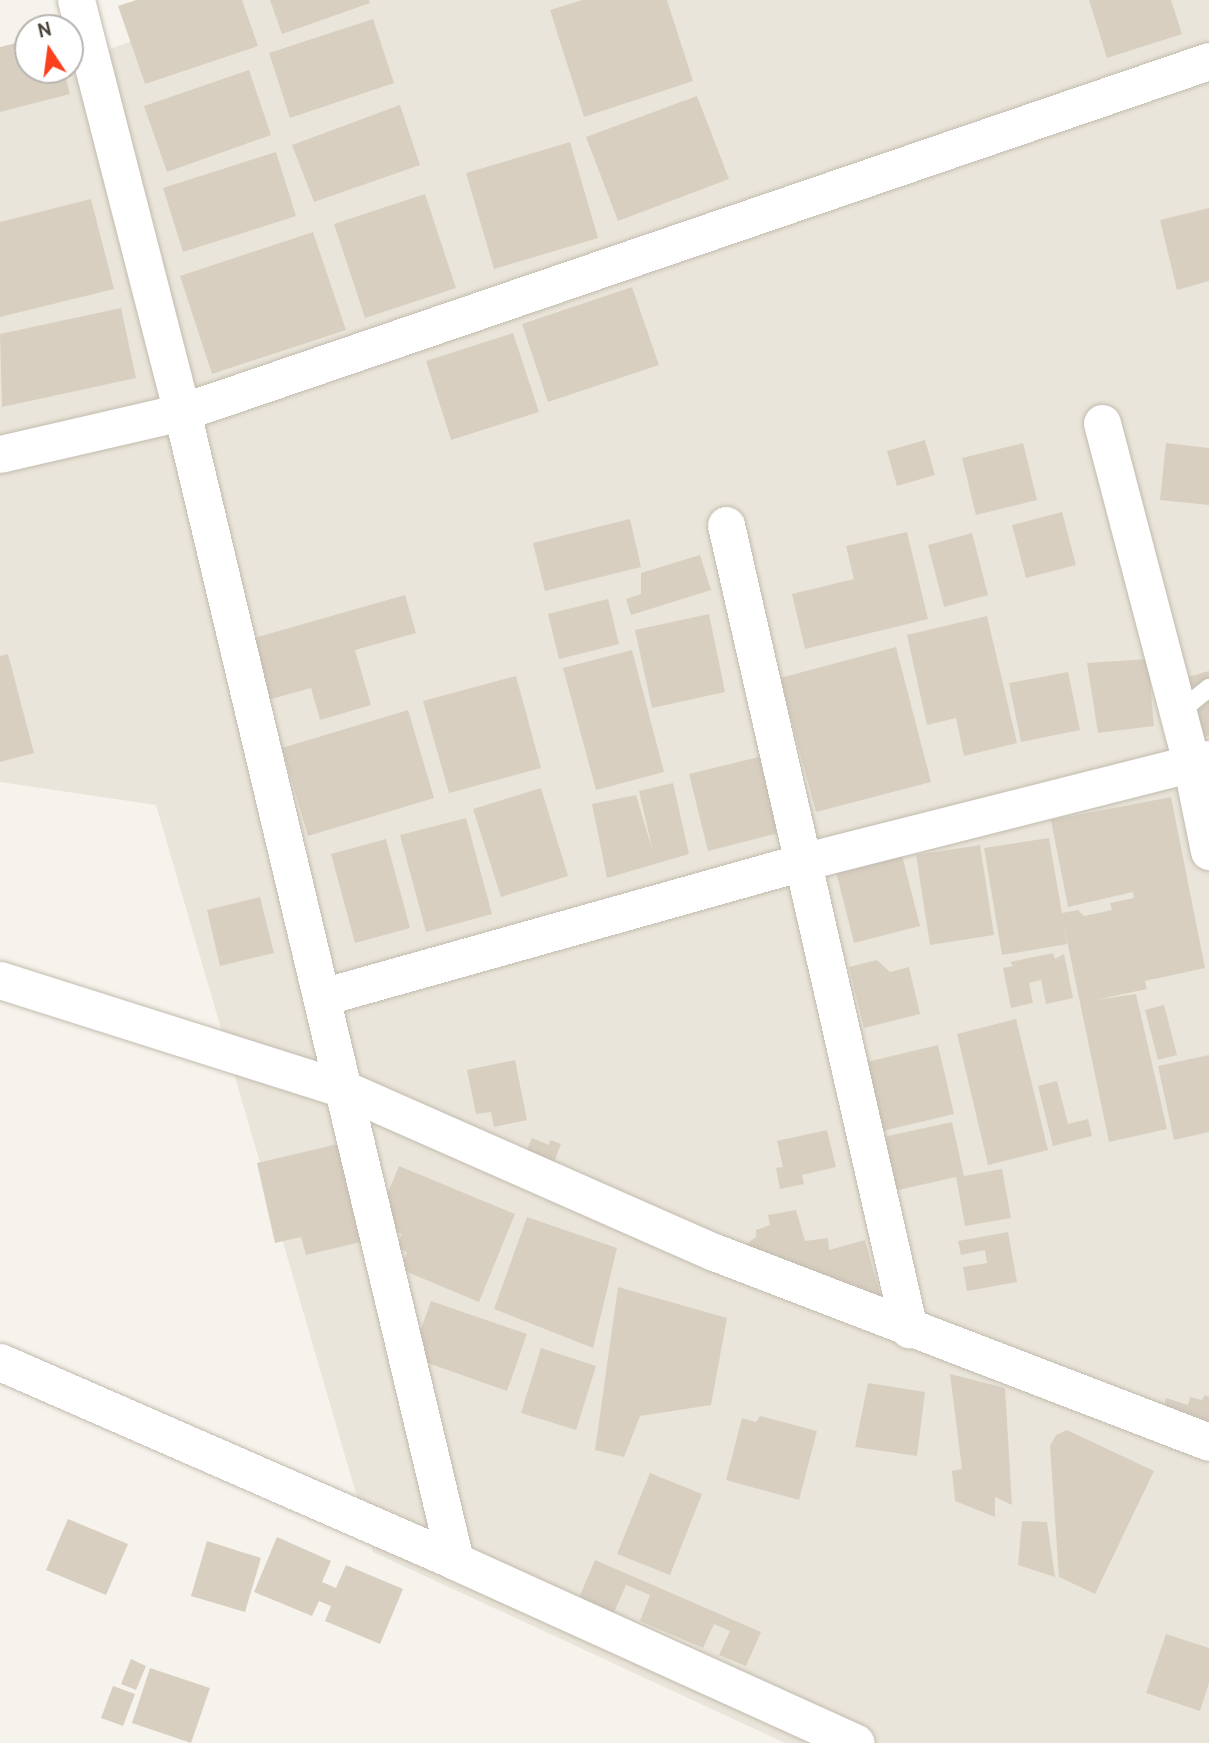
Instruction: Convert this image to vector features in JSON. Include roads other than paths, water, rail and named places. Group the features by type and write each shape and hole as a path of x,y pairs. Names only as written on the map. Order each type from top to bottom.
{"street":[{"path":"76,0 182,412 346,1090 455,1560"},
{"path":"0,454 182,412 1209,61"},
{"path":"1102,423 1178,713 1200,761 1209,851"},
{"path":"726,525 909,1329"},
{"path":"322,997 802,862 1200,761"},
{"path":"0,980 346,1090 714,1252 1209,1442"},
{"path":"0,1362 455,1560 856,1743"}],"lane":[{"path":"1178,713 1209,688"}]}
